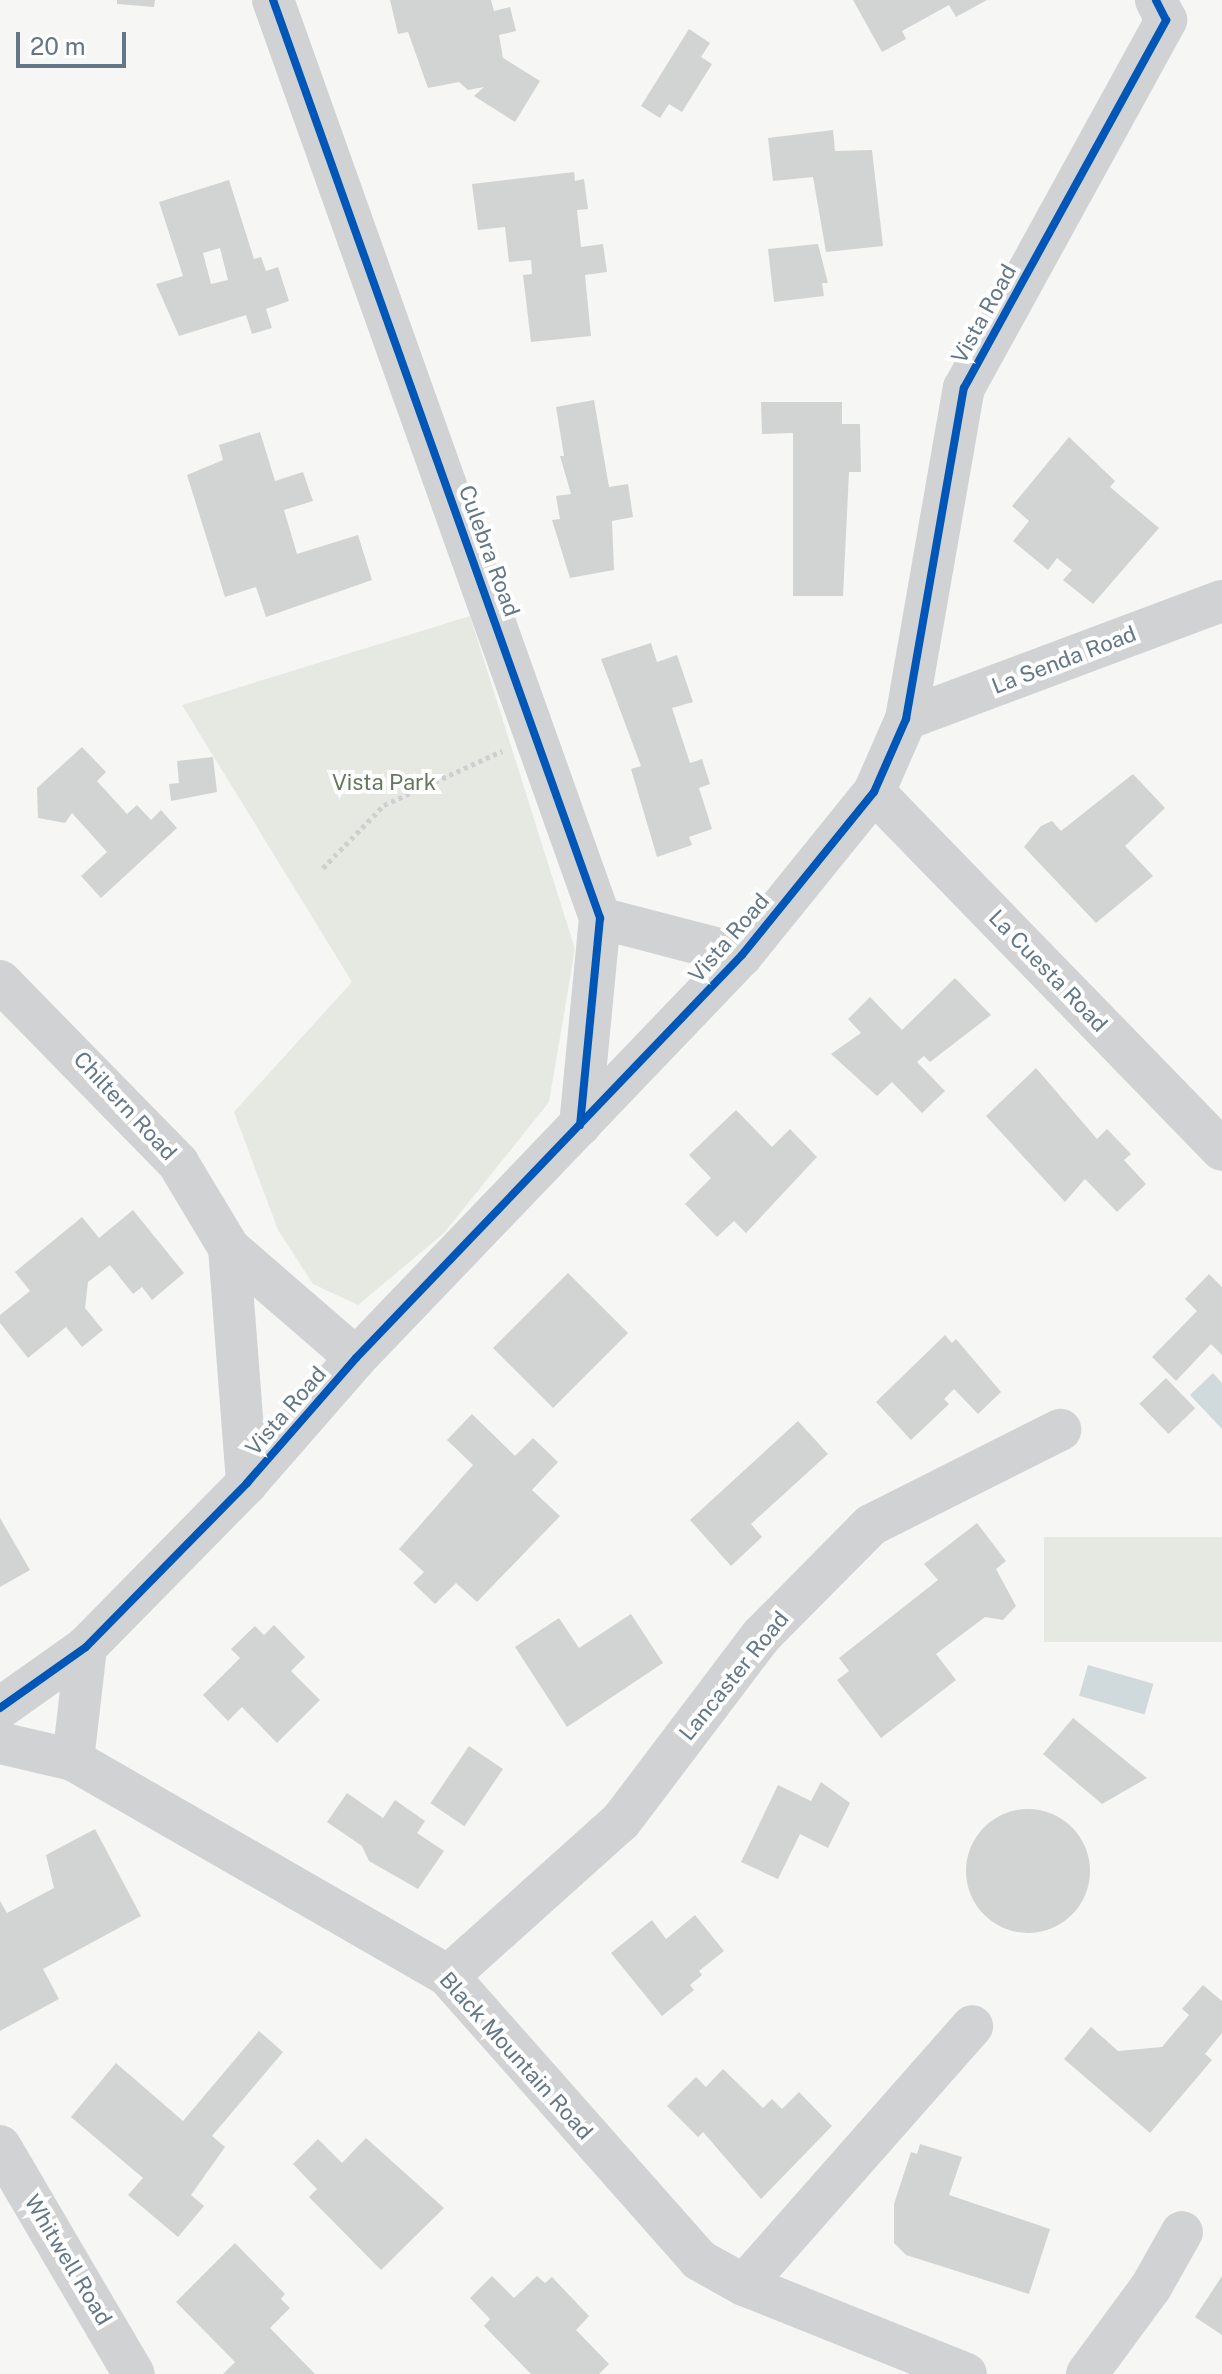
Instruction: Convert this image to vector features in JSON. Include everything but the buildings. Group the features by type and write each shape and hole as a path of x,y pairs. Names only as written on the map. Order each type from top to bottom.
{"street":[{"name":"Culebra Road","path":"273,0 600,918 580,1125"},
{"name":"Vista Road","path":"0,1708 86,1647 247,1483 356,1358 742,955 874,792 906,719 964,388 1166,20 1156,0"},
{"name":"La Senda Road","path":"906,719 1222,601"},
{"name":"La Cuesta Road","path":"874,792 1222,1150"},
{"path":"600,918 742,955"},
{"name":"Chiltern Road","path":"0,981 178,1163 229,1248 356,1358"},
{"name":"Chiltern Road","path":"229,1248 247,1483"},
{"name":"Lancaster Road","path":"448,1976 621,1821 761,1636 871,1525 1060,1430"},
{"path":"73,1760 86,1647"},
{"name":"Black Mountain Road","path":"0,1743 73,1760 448,1976 699,2260 744,2285 966,2374"},
{"path":"744,2285 972,2026"},
{"name":"Whitwell Road","path":"0,2146 134,2374"},
{"path":"1087,2374 1151,2287 1182,2232"}],"path":[{"path":"323,868 384,805 431,789 535,734"}],"green space":[{"name":"Vista Park","path":"470,616 575,949 549,1102 444,1233 358,1305 313,1284 278,1230 234,1112 352,982 182,705"},
{"path":"1044,1537 1222,1537 1222,1642 1044,1642"}],"shaded area":[{"path":"1213,1373 1222,1383 1222,1429 1190,1395"},
{"path":"1088,1665 1153,1684 1145,1715 1079,1696"}],"cycle path":[{"path":"273,0 600,918 580,1125"},
{"path":"0,1708 86,1647 247,1483 356,1358 742,955 874,792 906,719 964,388 1166,20 1156,0"}]}
